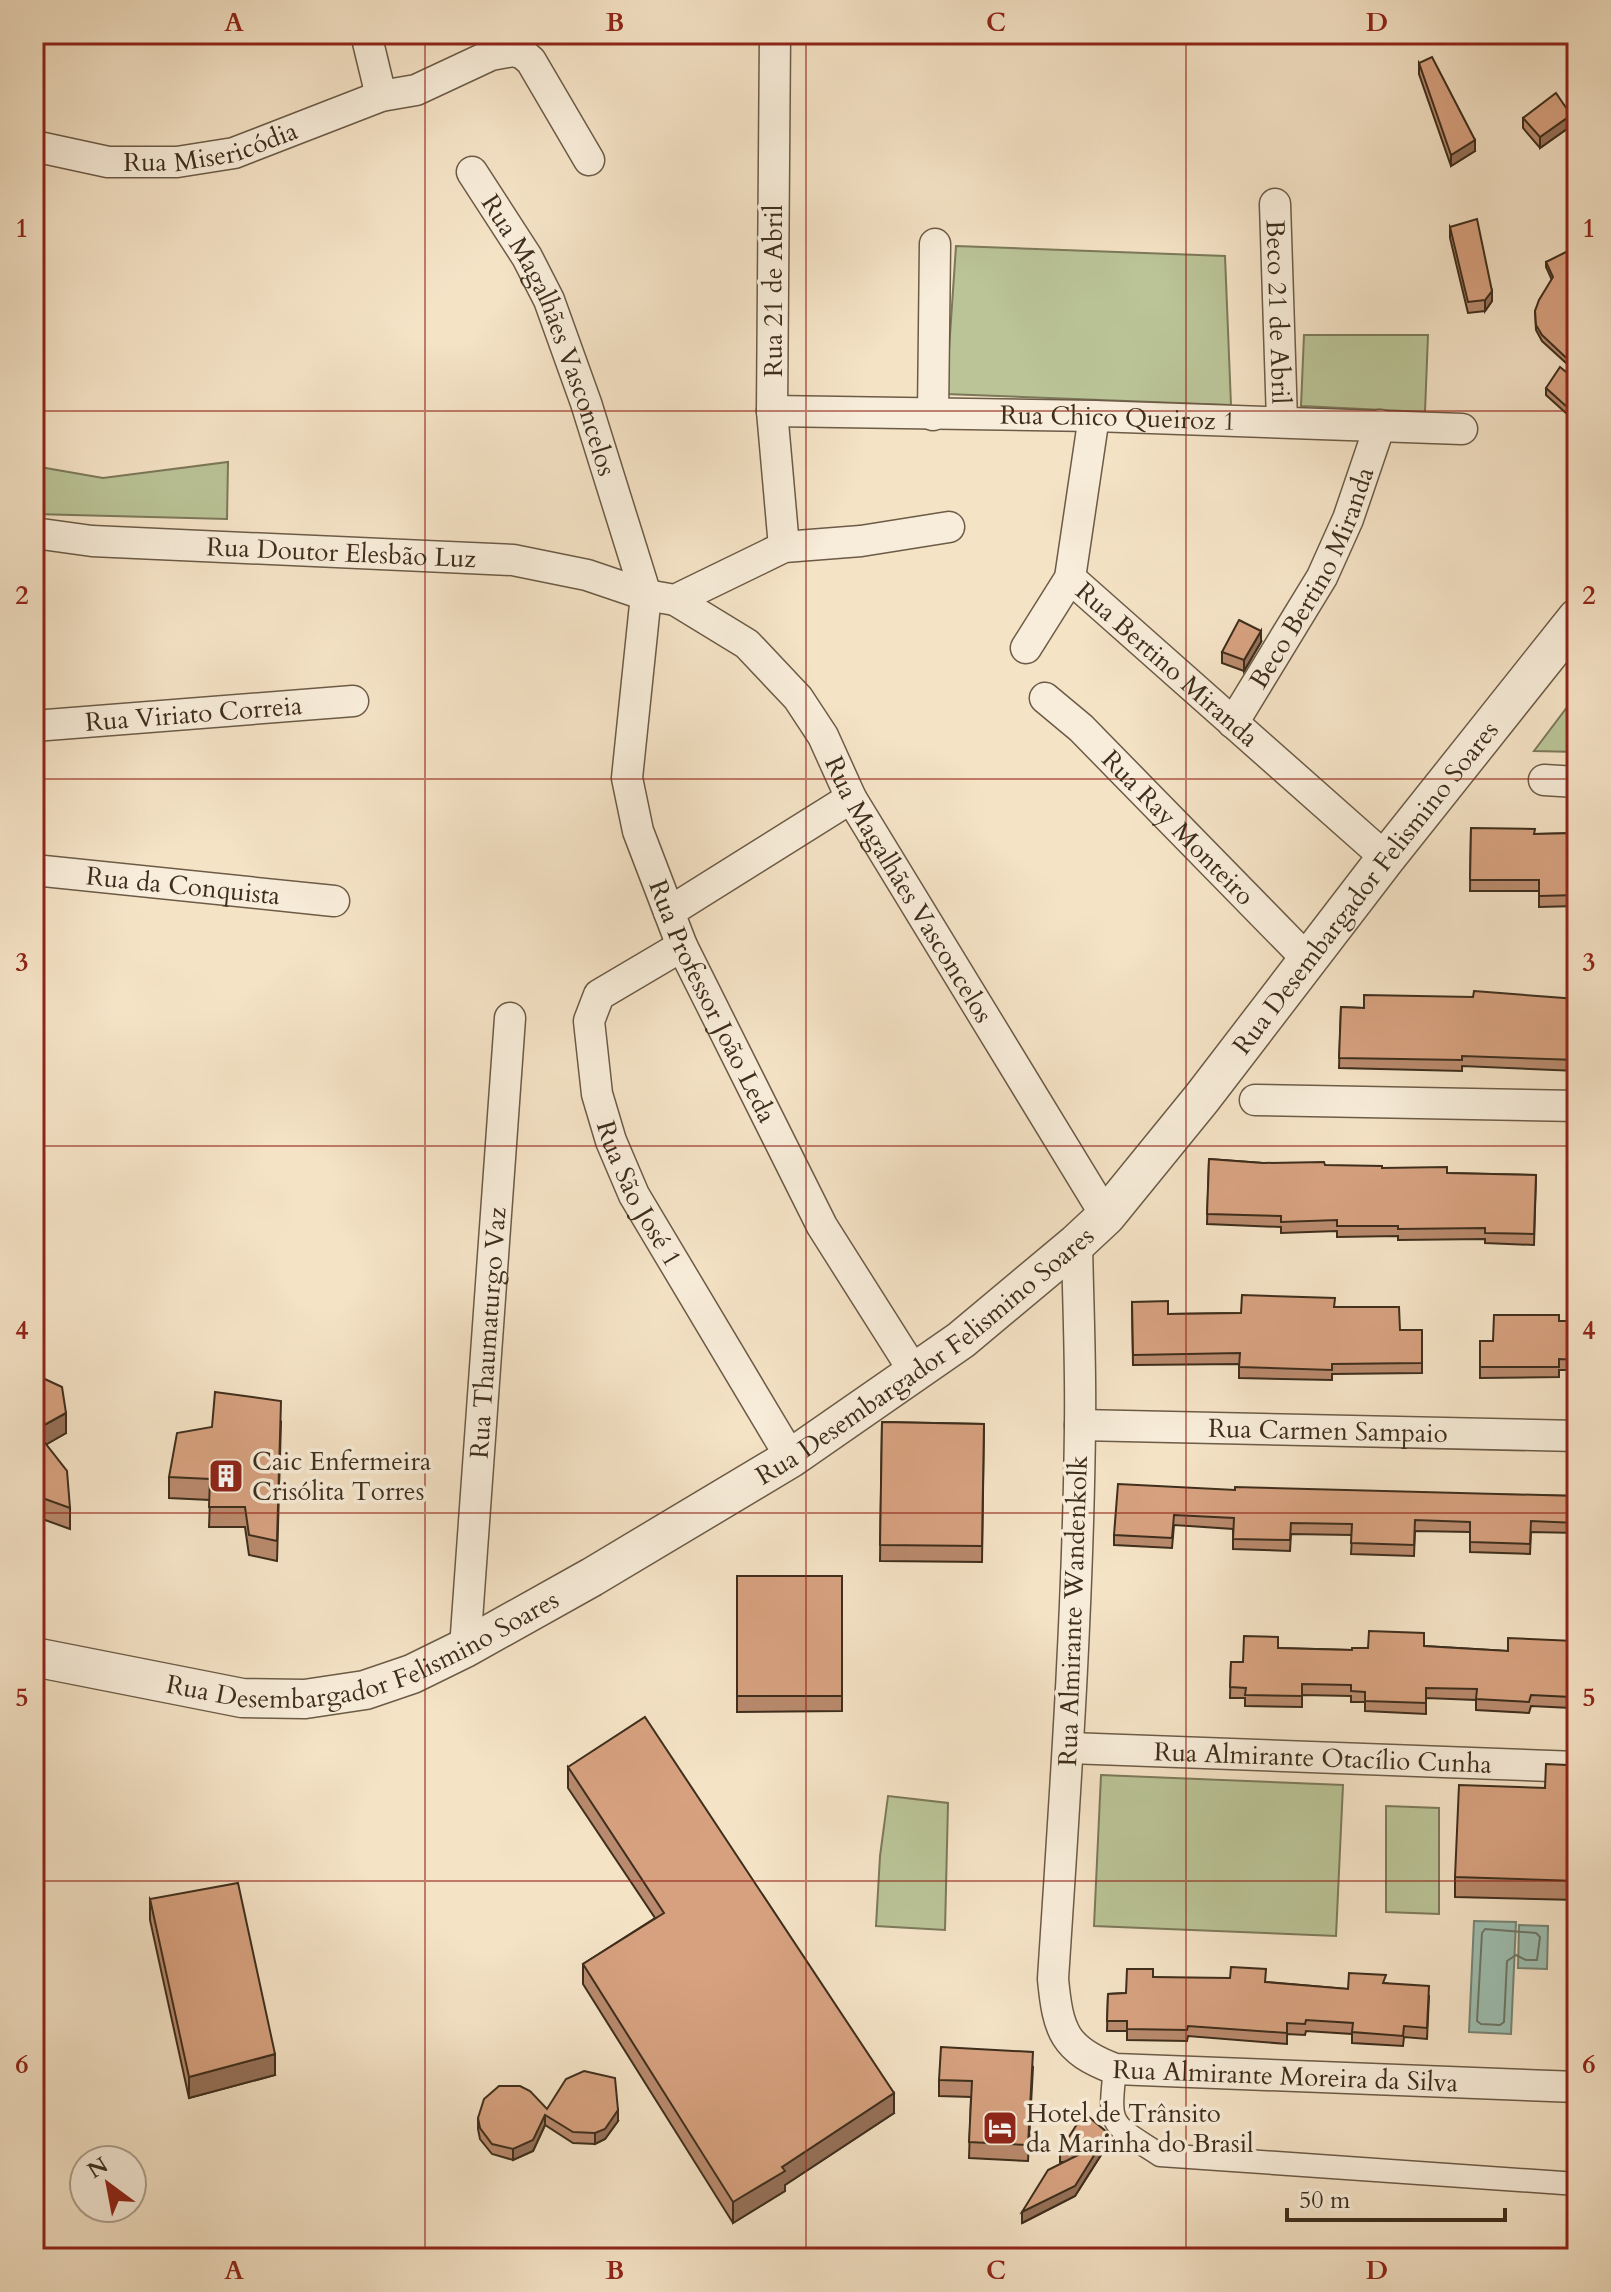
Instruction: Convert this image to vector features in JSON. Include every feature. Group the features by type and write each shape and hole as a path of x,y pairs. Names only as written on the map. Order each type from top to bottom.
{"street":[{"path":"366,34 381,96"},
{"name":"Rua 21 de Abril","path":"775,34 772,411 784,547"},
{"name":"Rua Misericódia","path":"34,146 108,162 177,162 234,153 381,96 416,90 491,55 513,51 531,61 589,160"},
{"name":"Rua Magalhães Vasconcelos","path":"472,172 527,257 549,300 660,597 747,644 798,698 823,736 851,798 1106,1216"},
{"name":"Beco 21 de Abril","path":"1275,204 1282,421"},
{"path":"933,415 935,244"},
{"name":"Rua Chico Queiroz 1","path":"772,411 1094,416 1462,429"},
{"name":"Rua Bertino Miranda","path":"1094,416 1070,578 1386,858"},
{"name":"Beco Bertino Miranda","path":"1233,723 1322,577 1348,519 1380,425"},
{"path":"660,597 784,547 861,541 949,527"},
{"name":"Rua Doutor Elesbão Luz","path":"34,533 92,541 513,560 587,575 660,597"},
{"path":"1026,648 1070,578"},
{"name":"Rua Professor João Leda","path":"660,597 627,778 638,831 682,946 822,1226 915,1373"},
{"name":"Rua Desembargador Felismino Soares","path":"34,1657 242,1698 305,1699 365,1690 412,1674 465,1648 791,1458 961,1340 1106,1216 1577,618"},
{"name":"Rua Ray Monteiro","path":"1045,698 1081,728 1309,961"},
{"name":"Rua Viriato Correia","path":"34,726 353,701"},
{"path":"1544,780 1577,782"},
{"path":"669,912 851,798"},
{"name":"Rua da Conquista","path":"34,870 334,901"},
{"name":"Rua São José 1","path":"682,946 599,995 589,1021 597,1094 611,1141 634,1195 791,1458"},
{"name":"Rua Thaumaturgo Vaz","path":"465,1648 510,1018"},
{"path":"1255,1100 1577,1106"},
{"name":"Rua Almirante Wandenkolk","path":"1053,1979 1069,1748 1080,1425 1077,1243"},
{"name":"Rua Carmen Sampaio","path":"1080,1425 1577,1436"},
{"name":"Rua Almirante Otacílio Cunha","path":"1069,1748 1577,1767"},
{"name":"Rua Almirante Moreira da Silva","path":"1053,1979 1056,2010 1063,2033 1090,2060 1115,2069 1577,2087"},
{"path":"1115,2069 1111,2111 1118,2128 1160,2155 1577,2184"}],"green space":[{"path":"956,246 1225,256 1231,405 946,394"},
{"path":"1304,335 1428,335 1425,412 1301,406"},
{"path":"228,462 227,519 34,514 34,466 103,478"},
{"path":"1577,694 1577,752 1534,751"},
{"path":"1101,1775 1343,1785 1336,1936 1094,1926"},
{"path":"888,1796 948,1803 945,1930 876,1926 880,1856"},
{"path":"1386,1806 1439,1808 1439,1914 1386,1912"}],"water":[{"path":"1474,1921 1516,1922 1511,2034 1469,2032"},
{"path":"1519,1925 1548,1926 1547,1969 1518,1968"}],"building":[{"path":"1432,57 1475,140 1451,155 1419,63"},
{"path":"1556,93 1571,115 1540,137 1523,118"},
{"path":"1477,219 1492,291 1485,300 1468,302 1450,227"},
{"path":"1570,250 1577,258 1577,368 1542,335 1536,325 1535,311 1553,277 1546,262"},
{"path":"1560,367 1577,381 1577,416 1546,388"},
{"path":"1239,620 1261,631 1244,660 1222,652"},
{"path":"1471,828 1535,829 1534,834 1577,833 1577,895 1539,896 1539,880 1470,880"},
{"path":"1474,991 1577,999 1577,1060 1462,1056 1462,1060 1339,1058 1341,1007 1364,1008 1364,995 1473,997"},
{"path":"1209,1159 1263,1163 1324,1162 1325,1165 1382,1168 1447,1167 1447,1173 1536,1175 1534,1234 1485,1233 1485,1228 1337,1226 1337,1220 1281,1222 1281,1216 1207,1214"},
{"path":"1242,1295 1335,1298 1334,1307 1399,1307 1400,1330 1422,1330 1422,1363 1332,1364 1332,1370 1239,1367 1240,1353 1133,1355 1132,1302 1168,1301 1168,1314 1241,1313"},
{"path":"1494,1315 1559,1315 1559,1321 1577,1321 1577,1360 1559,1359 1559,1367 1480,1367 1480,1341 1493,1341"},
{"path":"34,1374 62,1387 66,1413 35,1430 67,1471 70,1508 34,1495"},
{"name":"Caic Enfermeira Crisólita Torres","path":"215,1392 281,1401 277,1541 249,1535 245,1507 209,1507 210,1479 169,1477 177,1433 212,1427"},
{"path":"882,1422 984,1424 982,1546 880,1545"},
{"path":"1118,1484 1235,1490 1235,1487 1577,1496 1577,1523 1531,1521 1530,1544 1470,1542 1470,1522 1415,1520 1414,1545 1351,1543 1352,1524 1291,1523 1290,1540 1233,1539 1234,1518 1174,1515 1172,1538 1114,1535"},
{"path":"737,1576 842,1576 842,1696 737,1696"},
{"path":"1369,1631 1424,1633 1424,1646 1508,1651 1508,1638 1574,1641 1574,1636 1577,1636 1577,1706 1571,1706 1571,1697 1531,1695 1529,1702 1476,1699 1477,1689 1426,1688 1426,1703 1365,1701 1365,1692 1351,1691 1351,1685 1302,1684 1302,1696 1245,1695 1246,1688 1230,1687 1231,1662 1243,1662 1244,1636 1278,1637 1278,1648 1352,1650 1368,1648"},
{"path":"645,1717 894,2093 782,2167 785,2171 733,2202 583,1964 664,1913 568,1767"},
{"path":"1546,1764 1567,1765 1567,1788 1577,1788 1577,1881 1455,1877 1459,1785 1545,1788"},
{"path":"238,1883 275,2054 189,2077 150,1899"},
{"path":"1231,1967 1266,1969 1265,1982 1348,1989 1349,1973 1386,1975 1383,1983 1429,1986 1427,2028 1404,2026 1403,2036 1352,2032 1353,2023 1306,2020 1305,2024 1287,2023 1287,2033 1188,2026 1187,2030 1127,2029 1127,2021 1107,2021 1108,1994 1126,1993 1127,1969 1153,1969 1153,1977 1230,1978"},
{"name":"Hotel de Trânsito da Marinha do Brasil","path":"941,2047 1033,2052 1028,2145 969,2142 972,2081 939,2080"},
{"path":"584,2071 615,2078 618,2110 605,2129 595,2133 573,2132 545,2115 533,2140 513,2149 492,2144 480,2128 478,2118 484,2099 499,2086 520,2086 530,2091 547,2109 566,2079"},
{"path":"1084,2113 1108,2133 1075,2186 1022,2212 1048,2170 1084,2152 1060,2151"}],"place":[{"name":"Caic Enfermeira Crisólita Torres","path":"226,1476"},
{"name":"Hotel de Trânsito da Marinha do Brasil","path":"1000,2128"}]}
